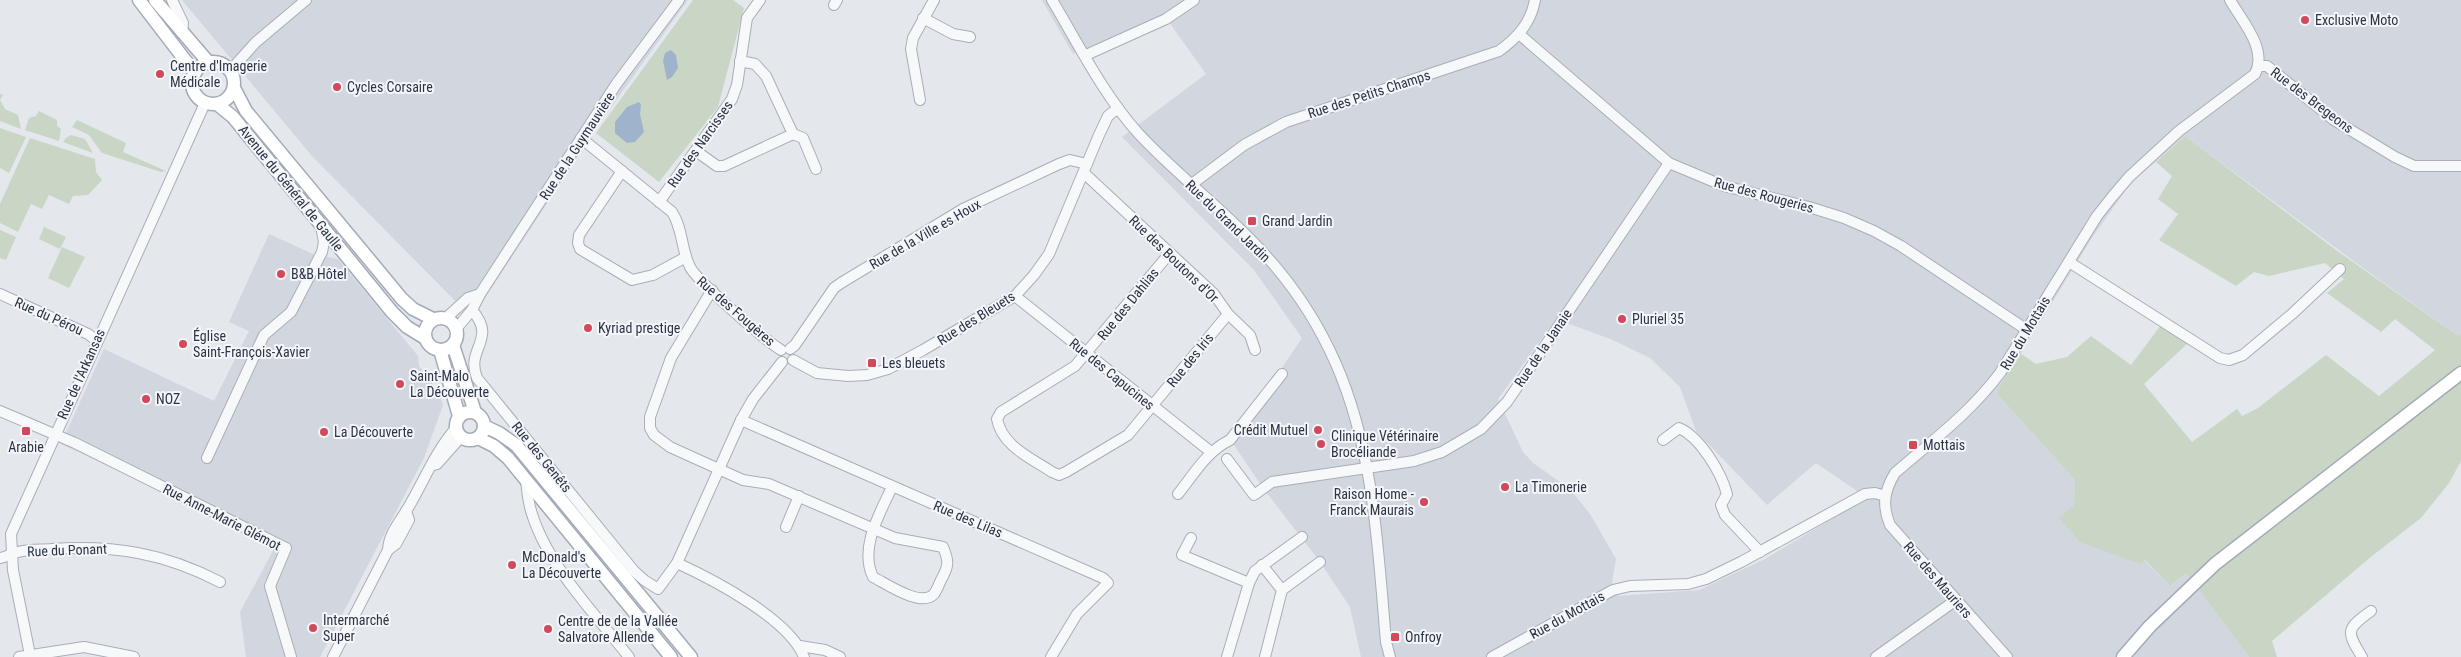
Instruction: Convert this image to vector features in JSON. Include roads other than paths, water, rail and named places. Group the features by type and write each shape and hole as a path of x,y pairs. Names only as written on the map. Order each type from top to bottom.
{"main road":[{"path":"139,0 195,73 193,90 200,100 211,103 227,98 234,88 234,79 230,71 218,63 208,63 195,73"},
{"path":"155,0 208,63"},
{"name":"Avenue du Général de Gaulle","path":"234,88 243,107 402,299 413,309 440,319"},
{"name":"Avenue du Général de Gaulle","path":"211,103 233,117 392,312 407,327 425,338"},
{"path":"440,319 456,329 456,340 453,345 440,350 432,347 425,338 425,329 440,319"},
{"path":"453,345 475,412 480,416 481,432 508,458 671,657"},
{"path":"440,350 459,427 468,440 481,432 499,433 516,444 691,657"},
{"path":"2123,657 2150,626 2215,564 2461,373"},
{"path":"459,427 466,412 475,412"}],"street":[{"path":"172,0 183,23 182,33"},
{"path":"230,71 255,43 306,0"},
{"name":"Rue de la Guymauvière","path":"456,329 472,310 480,294 618,83 679,0"},
{"name":"Rue des Narcisses","path":"660,202 732,99 737,85 747,18 760,0"},
{"path":"920,100 911,49 913,38 934,0"},
{"name":"Rue du Grand Jardin","path":"1052,0 1118,108 1153,149 1251,240 1298,297 1336,364 1357,422 1368,467 1386,642 1390,657"},
{"path":"1086,55 1166,19 1194,0"},
{"name":"Rue des Petits Champs","path":"1192,184 1244,145 1286,122 1499,52 1519,34 1527,23 1535,0"},
{"name":"Rue des Bregeons","path":"2230,0 2256,44 2260,56 2259,66 2267,66 2334,120 2395,157 2414,166 2461,166"},
{"path":"923,18 953,34 970,37"},
{"name":"Rue des Rougeries","path":"1519,34 1669,163 1724,186 1809,207 1844,218 1874,231 1901,246 2027,330"},
{"path":"740,61 754,64 766,76 793,134 803,138 816,169"},
{"name":"Rue du Mottais","path":"1492,657 1613,590 1630,586 1688,584 1706,579 1760,552 1865,494 1875,493 1885,496 1888,484 1895,474 1965,414 1984,395 2000,373 2097,216 2129,177 2179,131 2250,79 2259,66"},
{"name":"Rue de l'Arkansas","path":"24,656 10,534 96,340 211,103"},
{"name":"Rue des Bleuets","path":"793,360 817,372 848,376 867,375 888,369 1015,296 1034,275 1049,254 1108,116 1118,108"},
{"path":"696,151 717,166 724,166 793,134"},
{"name":"Rue des Fougères","path":"581,138 660,202 677,220 686,257 695,275 786,349"},
{"name":"Rue de la Ville es Houx","path":"786,349 796,345 834,288 964,209 1070,160 1085,169"},
{"name":"Rue de la Janaie","path":"1227,460 1254,495 1272,482 1414,461 1442,452 1473,434 1495,416 1669,163"},
{"name":"Rue des Boutons d'Or","path":"1085,169 1169,254 1214,294 1228,314 1250,335 1255,350"},
{"path":"622,172 579,235 578,243 580,249 632,280 653,275 686,257"},
{"path":"207,458 264,335 291,312 324,248 321,226"},
{"path":"324,248 335,248 342,252"},
{"name":"Rue des Dahlias","path":"1153,406 1128,436 1059,475 1013,446 998,427 997,419 1002,412 1075,366 1169,254"},
{"path":"2069,262 2220,358 2229,360 2243,355 2292,314 2340,269"},
{"path":"712,290 671,358 650,417 650,428 661,442 743,480 769,484 799,496 873,528 895,538 943,547 949,560 948,567 934,594 927,598 915,598 873,577 870,570 869,557 873,528 892,487"},
{"name":"Rue du Pérou","path":"0,294 88,334 96,340"},
{"path":"440,319 468,298 480,294"},
{"name":"Rue des Capucines","path":"1015,296 1211,452"},
{"name":"Rue des Genêts","path":"472,310 481,320 484,333 474,361 478,378 634,571 658,589 677,563"},
{"name":"Rue des Iris","path":"1153,406 1228,314"},
{"path":"786,349 794,355 793,360 788,363 782,362 779,354 786,349"},
{"path":"782,362 753,399 741,420 677,563 735,593 755,606 800,646 804,657"},
{"path":"1178,494 1211,452 1222,442 1230,440 1282,374"},
{"name":"Rue Anne-Marie Glémot","path":"0,411 75,443 286,548 270,586 292,657"},
{"name":"Rue des Lilas","path":"741,420 1103,578 1108,583 1077,614 1051,657"},
{"path":"333,657 388,550 396,544 409,520 406,511 432,465 437,452 459,427"},
{"path":"1663,440 1679,428 1685,431 1708,456 1723,479 1727,494 1721,505 1725,515 1760,552"},
{"path":"526,481 533,516 546,544 566,578 629,657"},
{"path":"786,527 799,496"},
{"name":"Rue des Mauriers","path":"1885,496 1886,515 1890,525 2006,657"},
{"path":"0,529 10,534"},
{"path":"1227,657 1254,571 1302,537"},
{"path":"1191,538 1182,555 1249,583"},
{"name":"Rue du Ponant","path":"0,558 17,552 87,547 121,549 150,554 200,572 220,582"},
{"path":"1265,657 1282,590 1320,562"},
{"path":"1262,565 1282,590"},
{"path":"1876,657 1956,600"},
{"path":"2362,657 2351,640 2350,631 2352,624 2371,611"},
{"name":"Rue du Grand Jardin","path":"1384,657 1386,642"},
{"path":"800,646 825,650 840,657"},
{"path":"24,656 84,647 134,657"}],"water":[{"path":"671,50 676,55 678,68 672,77 667,80 663,61 665,53"},
{"path":"639,102 644,132 635,142 627,143 615,133 615,122 627,107"}],"place":[{"name":"Exclusive Moto","path":"2305,20"},
{"name":"Centre d'Imagerie Médicale","path":"160,74"},
{"name":"Cycles Corsaire","path":"337,87"},
{"name":"Grand Jardin","path":"1252,221"},
{"name":"B&B Hôtel","path":"281,274"},
{"name":"Pluriel 35","path":"1622,319"},
{"name":"Kyriad prestige","path":"588,328"},
{"name":"Église Saint-François-Xavier","path":"183,344"},
{"name":"Les bleuets","path":"872,363"},
{"name":"Saint-Malo La Découverte","path":"400,384"},
{"name":"NOZ","path":"146,399"},
{"name":"Crédit Mutuel","path":"1318,430"},
{"name":"Arabie","path":"26,431"},
{"name":"La Découverte","path":"324,432"},
{"name":"Clinique Vétérinaire Brocéliande","path":"1321,444"},
{"name":"Mottais","path":"1913,445"},
{"name":"La Timonerie","path":"1505,487"},
{"name":"Raison Home - Franck Maurais","path":"1424,502"},
{"name":"McDonald's La Découverte","path":"512,565"},
{"name":"Intermarché Super","path":"313,628"},
{"name":"Centre de de la Vallée Salvatore Allende","path":"548,629"},
{"name":"Onfroy","path":"1395,637"}]}
